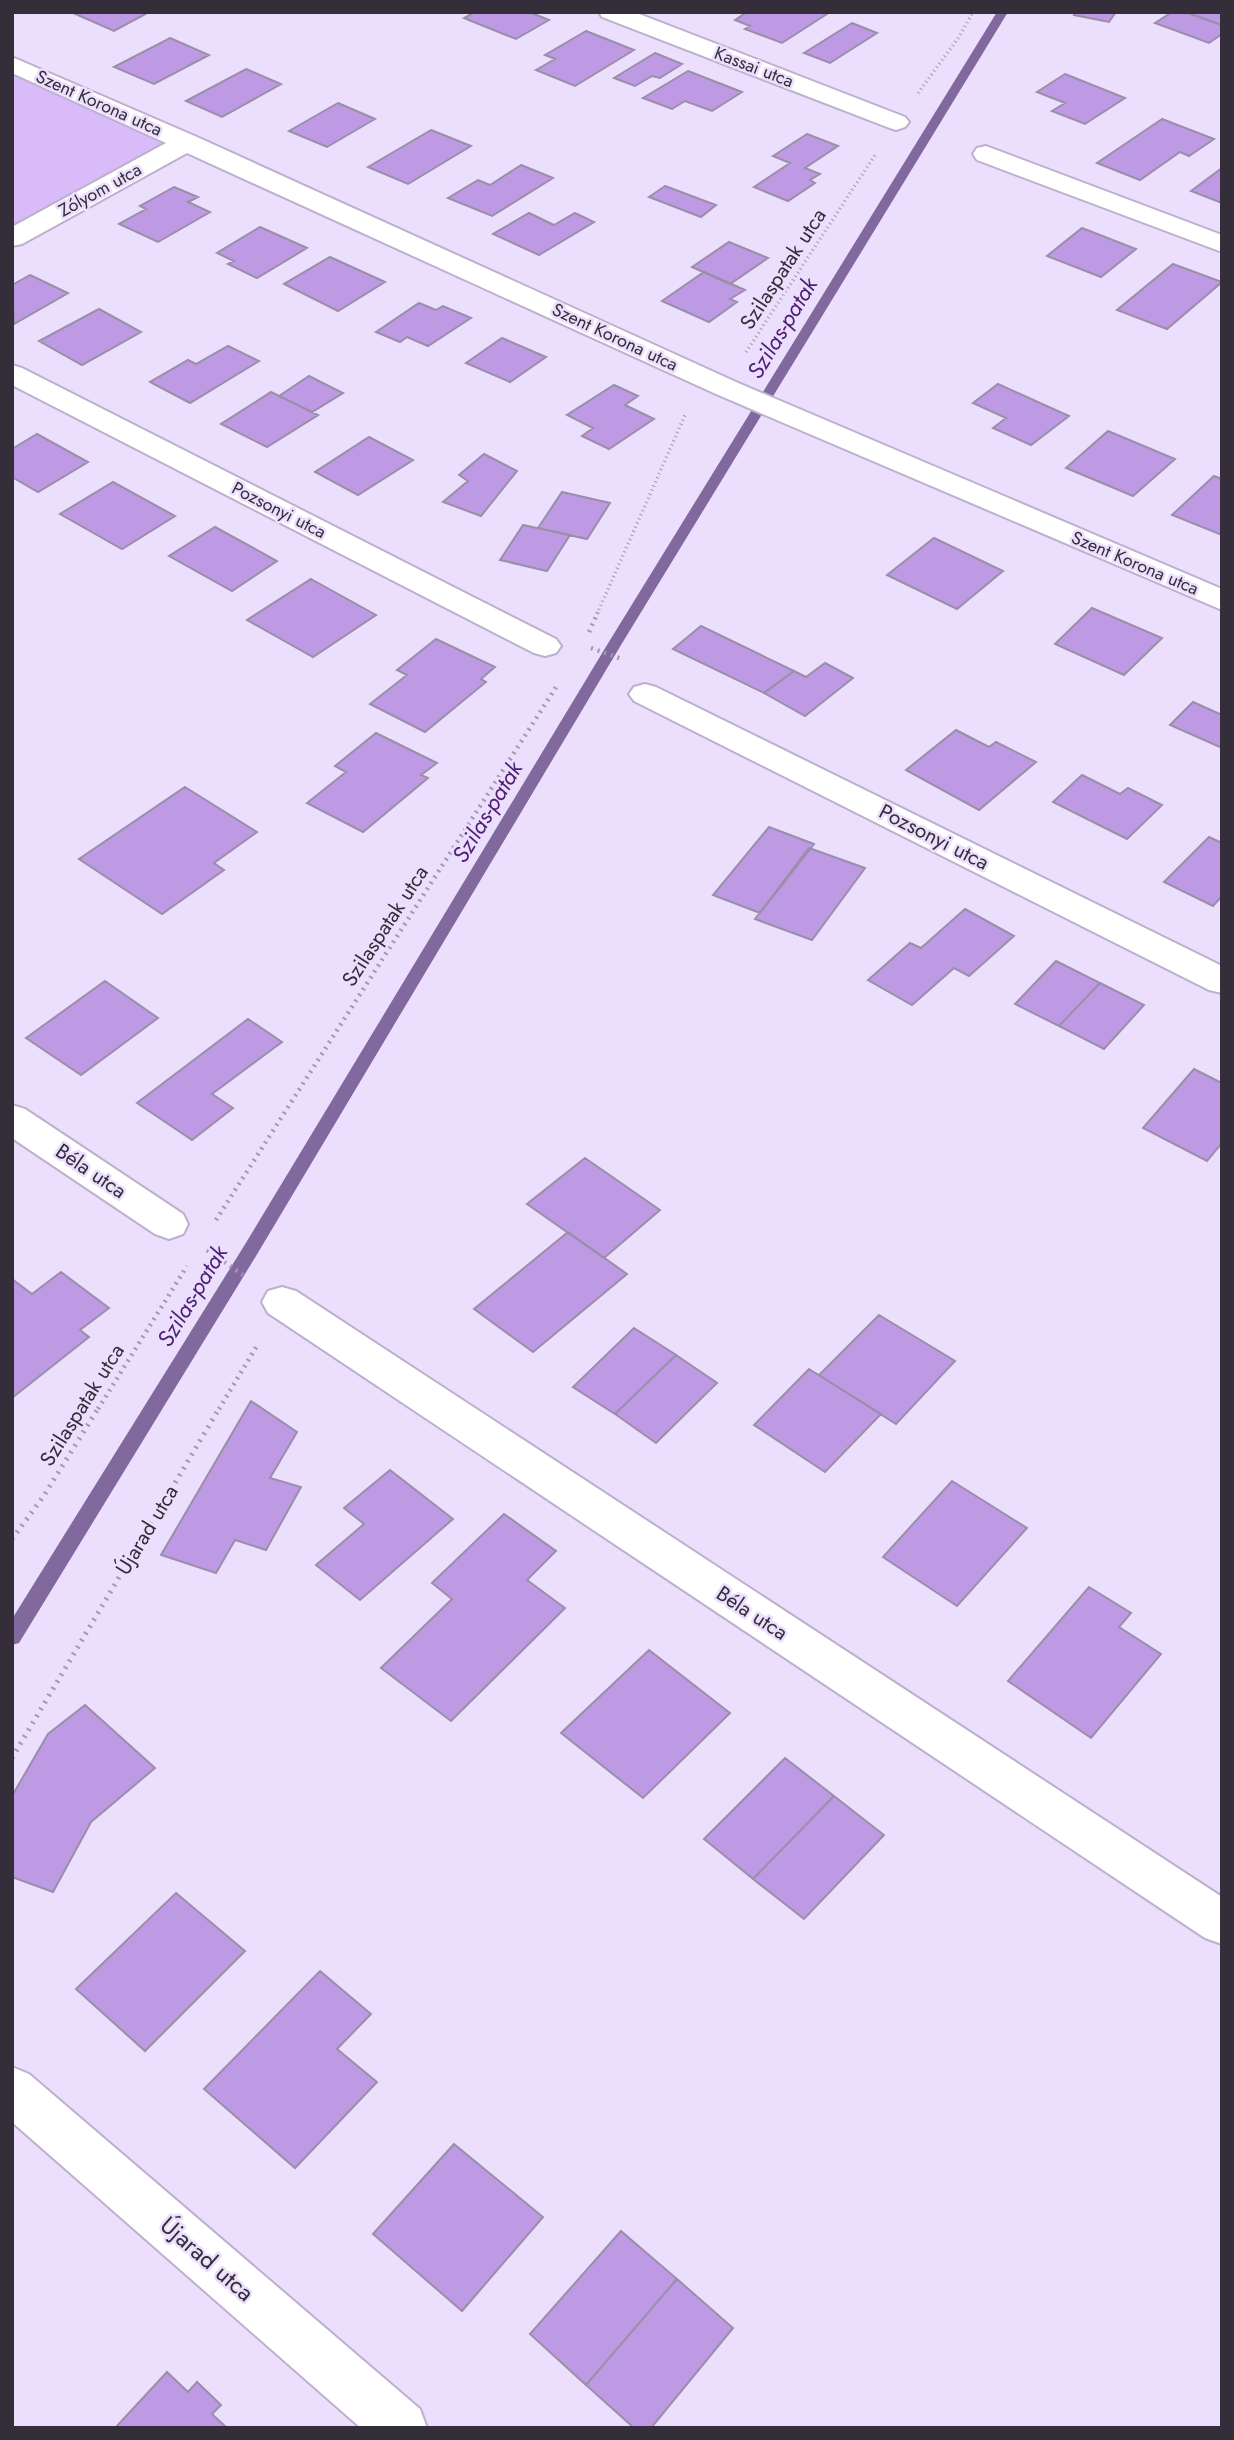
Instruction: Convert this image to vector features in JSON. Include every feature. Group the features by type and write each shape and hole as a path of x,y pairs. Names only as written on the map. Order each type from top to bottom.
{"street":[{"name":"Kassai utca","path":"611,12 896,122"},
{"name":"Szent Korona utca","path":"12,64 714,383 1222,601"},
{"name":"Zólyom utca","path":"12,238 188,142"},
{"path":"986,154 1222,244"},
{"name":"Pozsonyi utca","path":"12,374 545,646"},
{"name":"Pozsonyi utca","path":"645,694 1222,981"},
{"name":"Béla utca","path":"12,1119 169,1224"},
{"name":"Béla utca","path":"266,1291 1222,1923"},
{"name":"Újarad utca","path":"12,2090 401,2428"}],"path":[{"name":"Szilaspatak utca","path":"714,383 750,349 896,122 959,37 973,12"},
{"path":"589,632 714,383"},
{"path":"583,645 626,661"},
{"name":"Szilaspatak utca","path":"215,1222 560,680"},
{"path":"200,1245 266,1291"},
{"name":"Szilaspatak utca","path":"12,1539 43,1497 192,1257"},
{"name":"Újarad utca","path":"12,1758 266,1291"}],"shaded area":[{"path":"12,64 188,142 12,238"}],"building":[{"path":"71,12 149,12 114,31"},
{"path":"475,12 529,12 549,20 516,39 464,18"},
{"path":"747,12 830,12 782,43 745,29 750,26 735,20"},
{"path":"1076,12 1116,12 1109,22 1074,15"},
{"path":"1172,12 1185,12 1222,25 1222,34 1209,43 1155,23"},
{"path":"1185,12 1222,12 1222,25"},
{"path":"852,23 877,33 830,63 804,53"},
{"path":"586,31 634,50 575,86 536,70 555,59 545,55"},
{"path":"170,38 209,55 154,84 114,67"},
{"path":"655,53 682,64 660,78 652,76 635,86 614,78"},
{"path":"246,69 281,84 222,117 186,101"},
{"path":"688,71 742,92 712,111 685,101 672,109 643,98"},
{"path":"1065,74 1125,98 1085,124 1052,111 1065,103 1037,92"},
{"path":"338,103 375,119 327,147 289,131"},
{"path":"1162,119 1214,139 1189,156 1180,152 1140,180 1097,163"},
{"path":"431,130 471,146 408,184 368,167"},
{"path":"807,134 838,146 805,168 820,174 810,180 815,183 788,201 754,187 790,163 773,156"},
{"path":"521,165 553,178 492,216 448,198 478,180 490,185"},
{"path":"1222,168 1222,203 1191,191"},
{"path":"665,186 716,205 701,217 649,197"},
{"path":"174,187 198,197 188,202 210,212 158,242 119,224 146,209 140,206"},
{"path":"529,213 554,225 575,213 594,222 539,255 493,234"},
{"path":"260,227 307,248 257,278 228,264 234,261 217,253"},
{"path":"1082,228 1136,249 1101,277 1047,256"},
{"path":"729,242 768,258 730,284 692,267"},
{"path":"330,257 385,282 338,311 284,284"},
{"path":"1173,264 1222,282 1167,329 1117,310"},
{"path":"704,272 745,290 730,299 737,302 709,322 662,301"},
{"path":"30,275 68,293 14,324 12,285"},
{"path":"419,303 436,310 443,306 471,318 428,346 407,337 400,342 376,332"},
{"path":"99,309 141,332 82,365 39,341"},
{"path":"502,338 546,357 510,382 466,363"},
{"path":"228,346 259,361 190,403 150,382 188,360 196,364"},
{"path":"309,376 343,393 312,412 279,396"},
{"path":"998,384 1069,416 1031,445 993,428 1006,418 973,403"},
{"path":"614,385 638,396 625,405 654,419 609,449 582,436 593,428 567,415"},
{"path":"271,392 318,415 267,447 221,424"},
{"path":"1108,431 1175,459 1133,496 1066,468"},
{"path":"37,434 88,462 38,492 12,477 12,449"},
{"path":"369,437 413,460 358,495 315,472"},
{"path":"484,454 517,471 481,516 443,502 468,481 459,475"},
{"path":"1214,476 1222,479 1222,535 1172,515"},
{"path":"113,482 175,516 122,549 60,514"},
{"path":"562,492 610,503 587,539 538,528"},
{"path":"523,525 570,535 547,571 500,560"},
{"path":"215,527 277,561 232,591 169,556"},
{"path":"934,538 1003,571 957,609 887,575"},
{"path":"311,579 376,615 313,657 247,620"},
{"path":"1092,608 1162,638 1124,675 1055,644"},
{"path":"701,626 794,671 764,693 673,649"},
{"path":"436,639 495,667 481,679 486,682 425,732 370,704 407,675 397,670"},
{"path":"825,663 853,678 805,716 764,693 794,671 806,677"},
{"path":"1193,702 1222,715 1222,748 1170,725"},
{"path":"956,730 989,747 996,742 1036,762 979,810 906,770"},
{"path":"376,733 437,763 421,775 428,778 363,832 307,803 346,772 335,766"},
{"path":"1082,775 1120,794 1128,788 1162,805 1127,839 1053,802"},
{"path":"185,787 257,832 214,863 224,870 162,914 79,859"},
{"path":"769,827 814,844 760,913 713,895"},
{"path":"1209,837 1222,843 1222,896 1213,906 1164,882"},
{"path":"809,848 865,868 812,940 755,919"},
{"path":"965,909 1014,936 969,976 954,968 912,1005 868,980 910,943 921,948"},
{"path":"1056,961 1100,983 1059,1026 1015,1004"},
{"path":"105,981 158,1018 81,1075 26,1038"},
{"path":"1100,983 1144,1005 1104,1049 1059,1026"},
{"path":"248,1019 282,1042 212,1094 233,1108 192,1140 137,1103"},
{"path":"1194,1069 1222,1083 1222,1143 1207,1161 1143,1128"},
{"path":"585,1158 660,1210 604,1258 527,1204"},
{"path":"568,1232 627,1274 533,1352 474,1309"},
{"path":"61,1272 109,1308 80,1330 89,1337 12,1398 12,1279 32,1294"},
{"path":"879,1315 955,1361 896,1424 819,1375"},
{"path":"634,1328 676,1355 615,1414 573,1387"},
{"path":"676,1355 717,1383 656,1443 615,1414"},
{"path":"809,1369 881,1414 825,1472 754,1425"},
{"path":"251,1401 297,1432 270,1478 301,1487 266,1550 235,1540 216,1573 161,1555"},
{"path":"390,1470 453,1519 360,1600 316,1565 364,1524 344,1508"},
{"path":"952,1481 1027,1528 957,1606 883,1557"},
{"path":"504,1514 556,1551 527,1580 565,1608 451,1721 381,1668 452,1599 432,1583"},
{"path":"1089,1587 1131,1613 1119,1627 1161,1654 1091,1738 1008,1681"},
{"path":"649,1650 730,1713 643,1798 561,1733"},
{"path":"85,1705 155,1768 91,1822 53,1892 12,1877 12,1796 48,1734"},
{"path":"785,1758 834,1796 753,1879 704,1839"},
{"path":"834,1796 884,1835 804,1919 753,1879"},
{"path":"176,1893 245,1951 145,2051 76,1989"},
{"path":"320,1971 371,2014 337,2049 377,2082 295,2168 204,2089"},
{"path":"454,2144 543,2217 462,2311 373,2234"},
{"path":"621,2231 677,2279 586,2385 530,2334"},
{"path":"677,2279 733,2328 651,2428 634,2428 586,2385"},
{"path":"167,2372 188,2392 197,2382 221,2405 212,2414 227,2428 115,2428"}],"waterway":[{"name":"Szilas-patak","path":"12,1637 250,1251 614,645 1003,12"}]}
